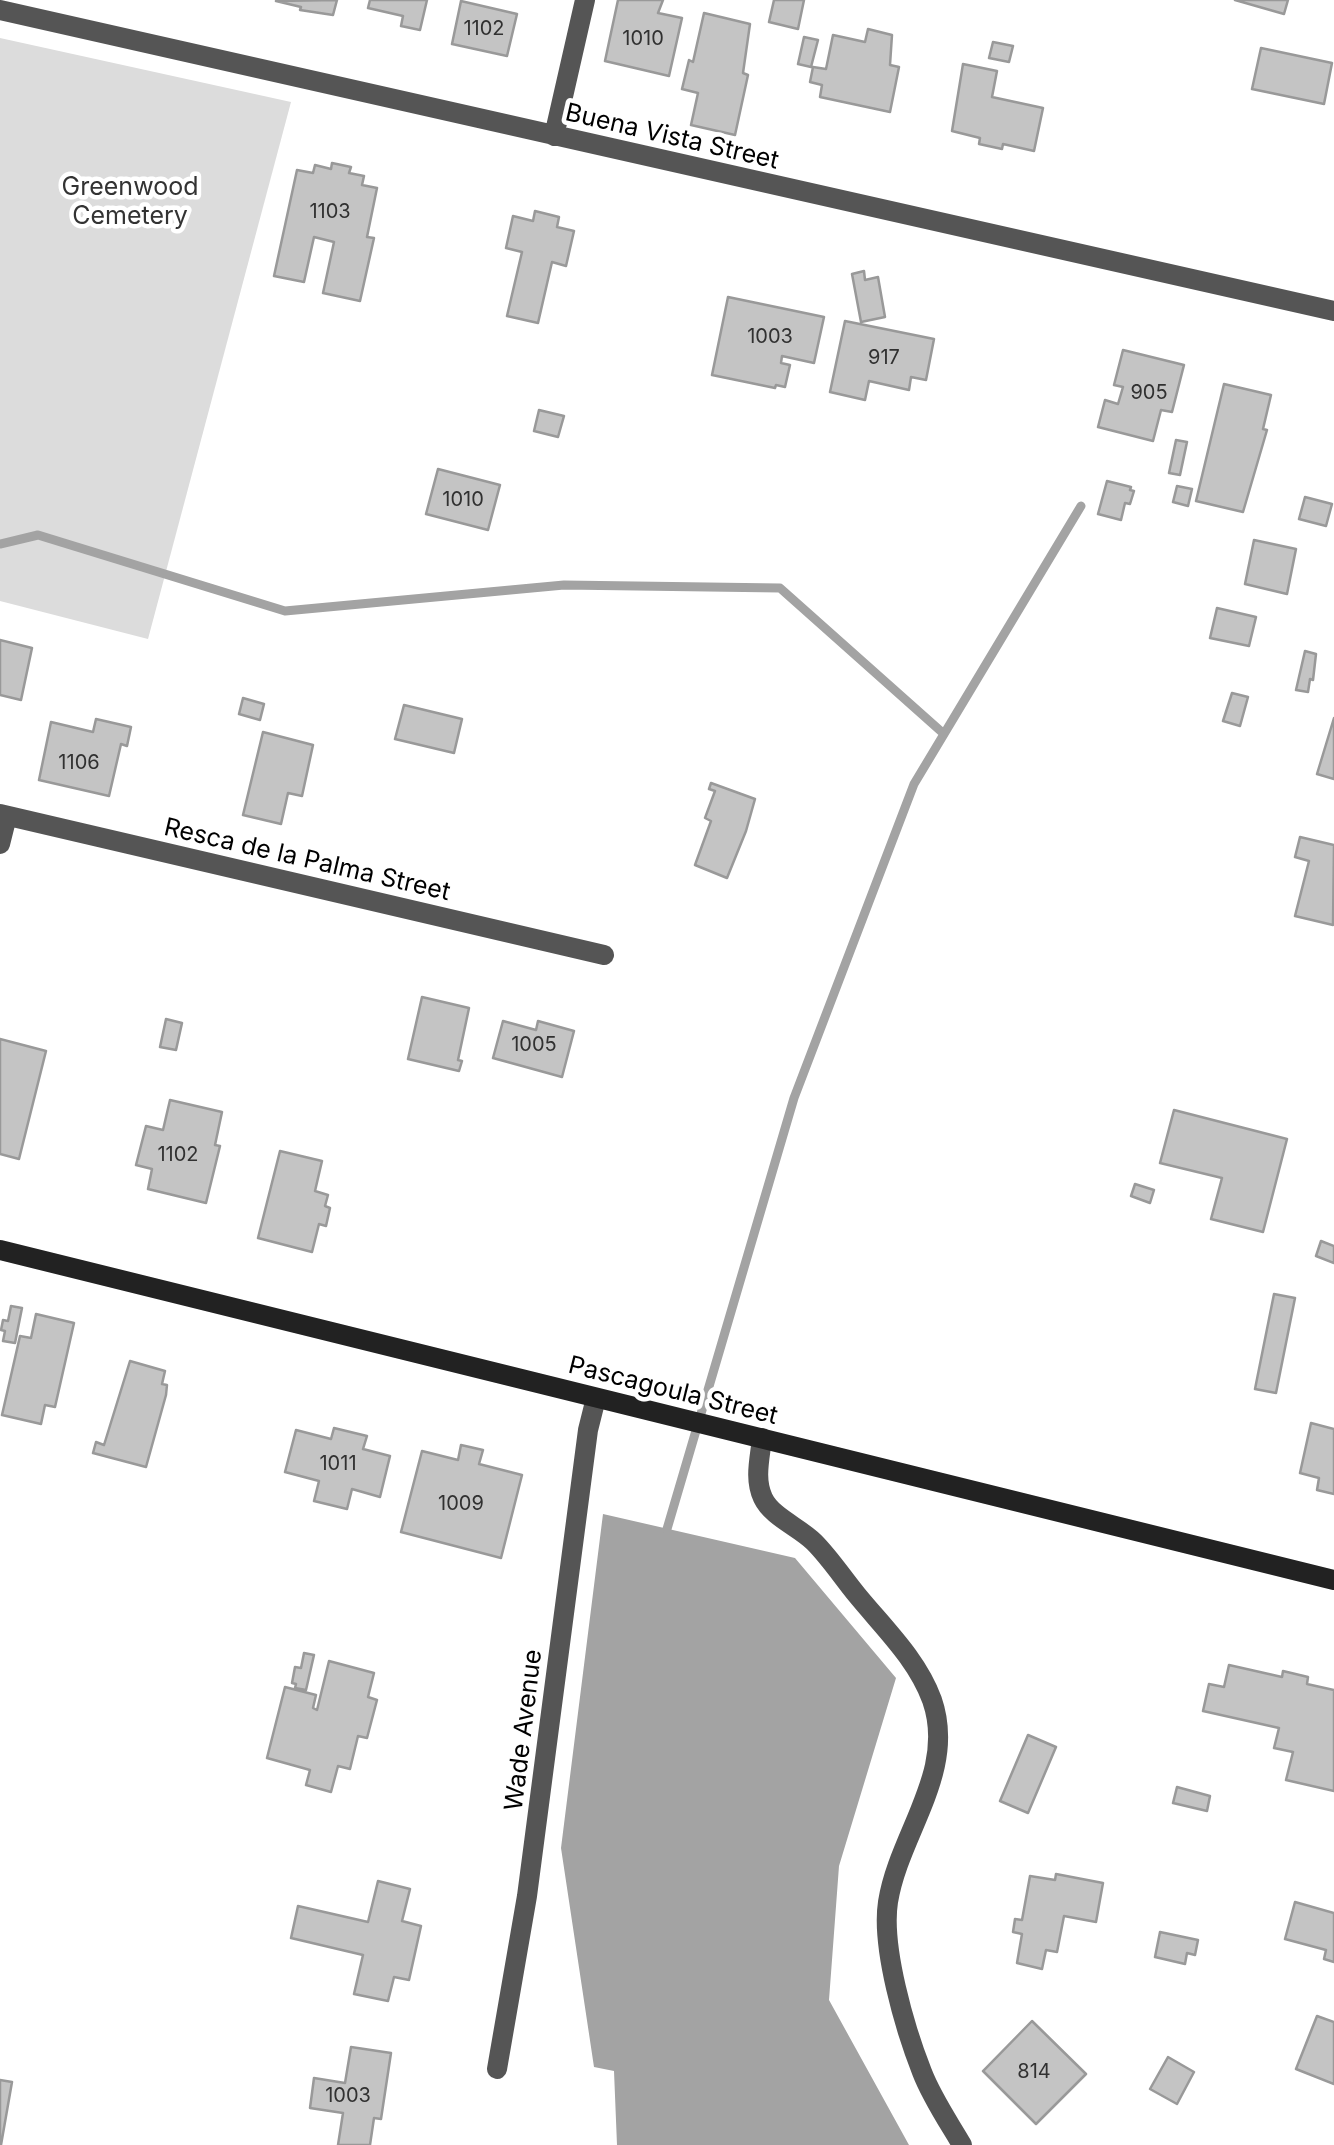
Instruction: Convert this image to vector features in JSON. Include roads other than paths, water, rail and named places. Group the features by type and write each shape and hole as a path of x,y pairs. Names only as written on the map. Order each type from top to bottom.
{"street":[{"path":"554,136 585,0"},
{"name":"Buena Vista Street","path":"0,10 1334,312"},
{"path":"0,844 3,815"},
{"name":"Resca de la Palma Street","path":"3,815 604,955"},
{"name":"Pascagoula Street","path":"0,1250 1334,1580"},
{"name":"Wade Avenue","path":"497,2069 528,1896 588,1430 596,1398"},
{"path":"762,1438 757,1478 762,1497 814,1542 916,1666 939,1724 937,1761 896,1868 887,1932 894,1976 922,2071 962,2145"}],"waterway":[{"path":"667,1529 794,1098 914,784 1081,506"},
{"path":"0,544 38,535 285,611 564,585 780,588 944,734"}],"park label":[{"name":"Greenwood Cemetery","path":"130,202"}]}
